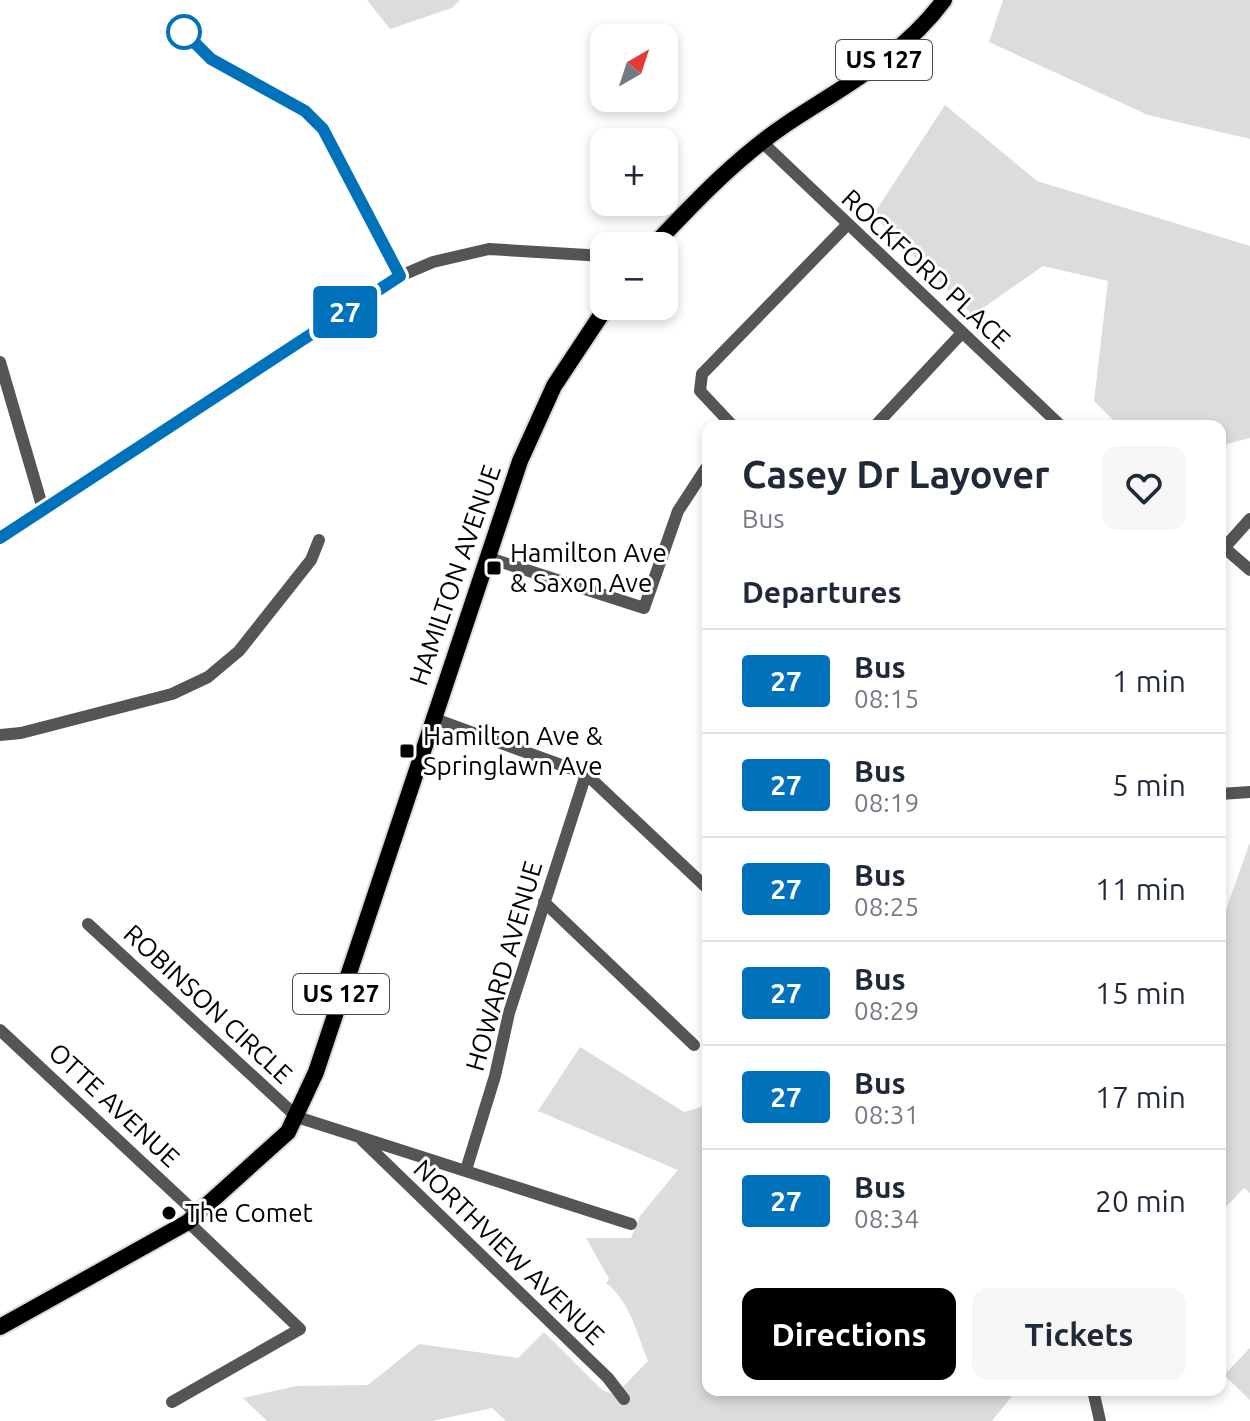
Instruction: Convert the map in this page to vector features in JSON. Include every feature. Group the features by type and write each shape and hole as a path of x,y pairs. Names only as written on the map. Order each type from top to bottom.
{"main road":[{"name":"US 127","path":"667,232 719,179 762,142 869,73 903,45 944,0"},
{"name":"HAMILTON AVENUE","path":"0,1327 192,1218 267,1153 297,1117 316,1072 520,461 554,386 598,320"}],"street":[{"path":"178,26 211,59 305,111 323,129 400,276"},
{"name":"ROCKFORD PLACE","path":"762,142 1054,420"},
{"path":"727,420 698,388 702,374 847,225"},
{"path":"0,538 400,276 433,262 489,249 590,257"},
{"path":"881,420 961,334"},
{"path":"0,362 43,509"},
{"path":"489,558 644,608 678,511 702,474"},
{"path":"1226,542 1250,519"},
{"path":"0,735 21,733 172,694 208,677 239,651 311,560 319,540"},
{"path":"1226,549 1250,570"},
{"path":"432,718 586,774 702,883"},
{"name":"HOWARD AVENUE","path":"466,1170 544,902 586,774"},
{"path":"1226,794 1250,792"},
{"path":"544,902 694,1045"},
{"name":"ROBINSON CIRCLE","path":"88,924 297,1117"},
{"name":"OTTE AVENUE","path":"1,1034 192,1218 300,1329 172,1402"},
{"path":"297,1117 631,1224"},
{"name":"NORTHVIEW AVENUE","path":"360,1139 608,1378 624,1399"},
{"path":"1094,1396 1100,1421"}],"shaded area":[{"path":"367,0 460,0 452,8 390,29"},
{"path":"1003,0 1250,0 1250,139 1148,115 989,42"},
{"path":"945,105 1037,181 1250,246 1250,438 1226,445 1226,420 1113,420 1094,401 1108,281 1043,266 973,315 873,215"},
{"path":"1250,842 1250,1193 1244,1188 1226,1207 1226,910"},
{"path":"580,1047 684,1112 702,1107 702,1396 1012,1396 992,1421 506,1421 492,1408 432,1421 267,1421 243,1398 296,1386 368,1385 419,1344 518,1358 544,1332 602,1390 615,1395 648,1361 627,1308 606,1283 609,1279 586,1238 631,1238 640,1216 678,1170 538,1111"},
{"path":"1250,1348 1250,1400 1226,1377 1226,1373"}],"bus line":[{"name":"27","path":"0,538 400,276 323,129 305,111 211,59 178,26"}],"place":[{"name":"Hamilton Ave & Saxon Ave","path":"494,568"},
{"name":"Hamilton Ave & Springlawn Ave","path":"407,751"},
{"name":"The Comet","path":"169,1213"}]}
